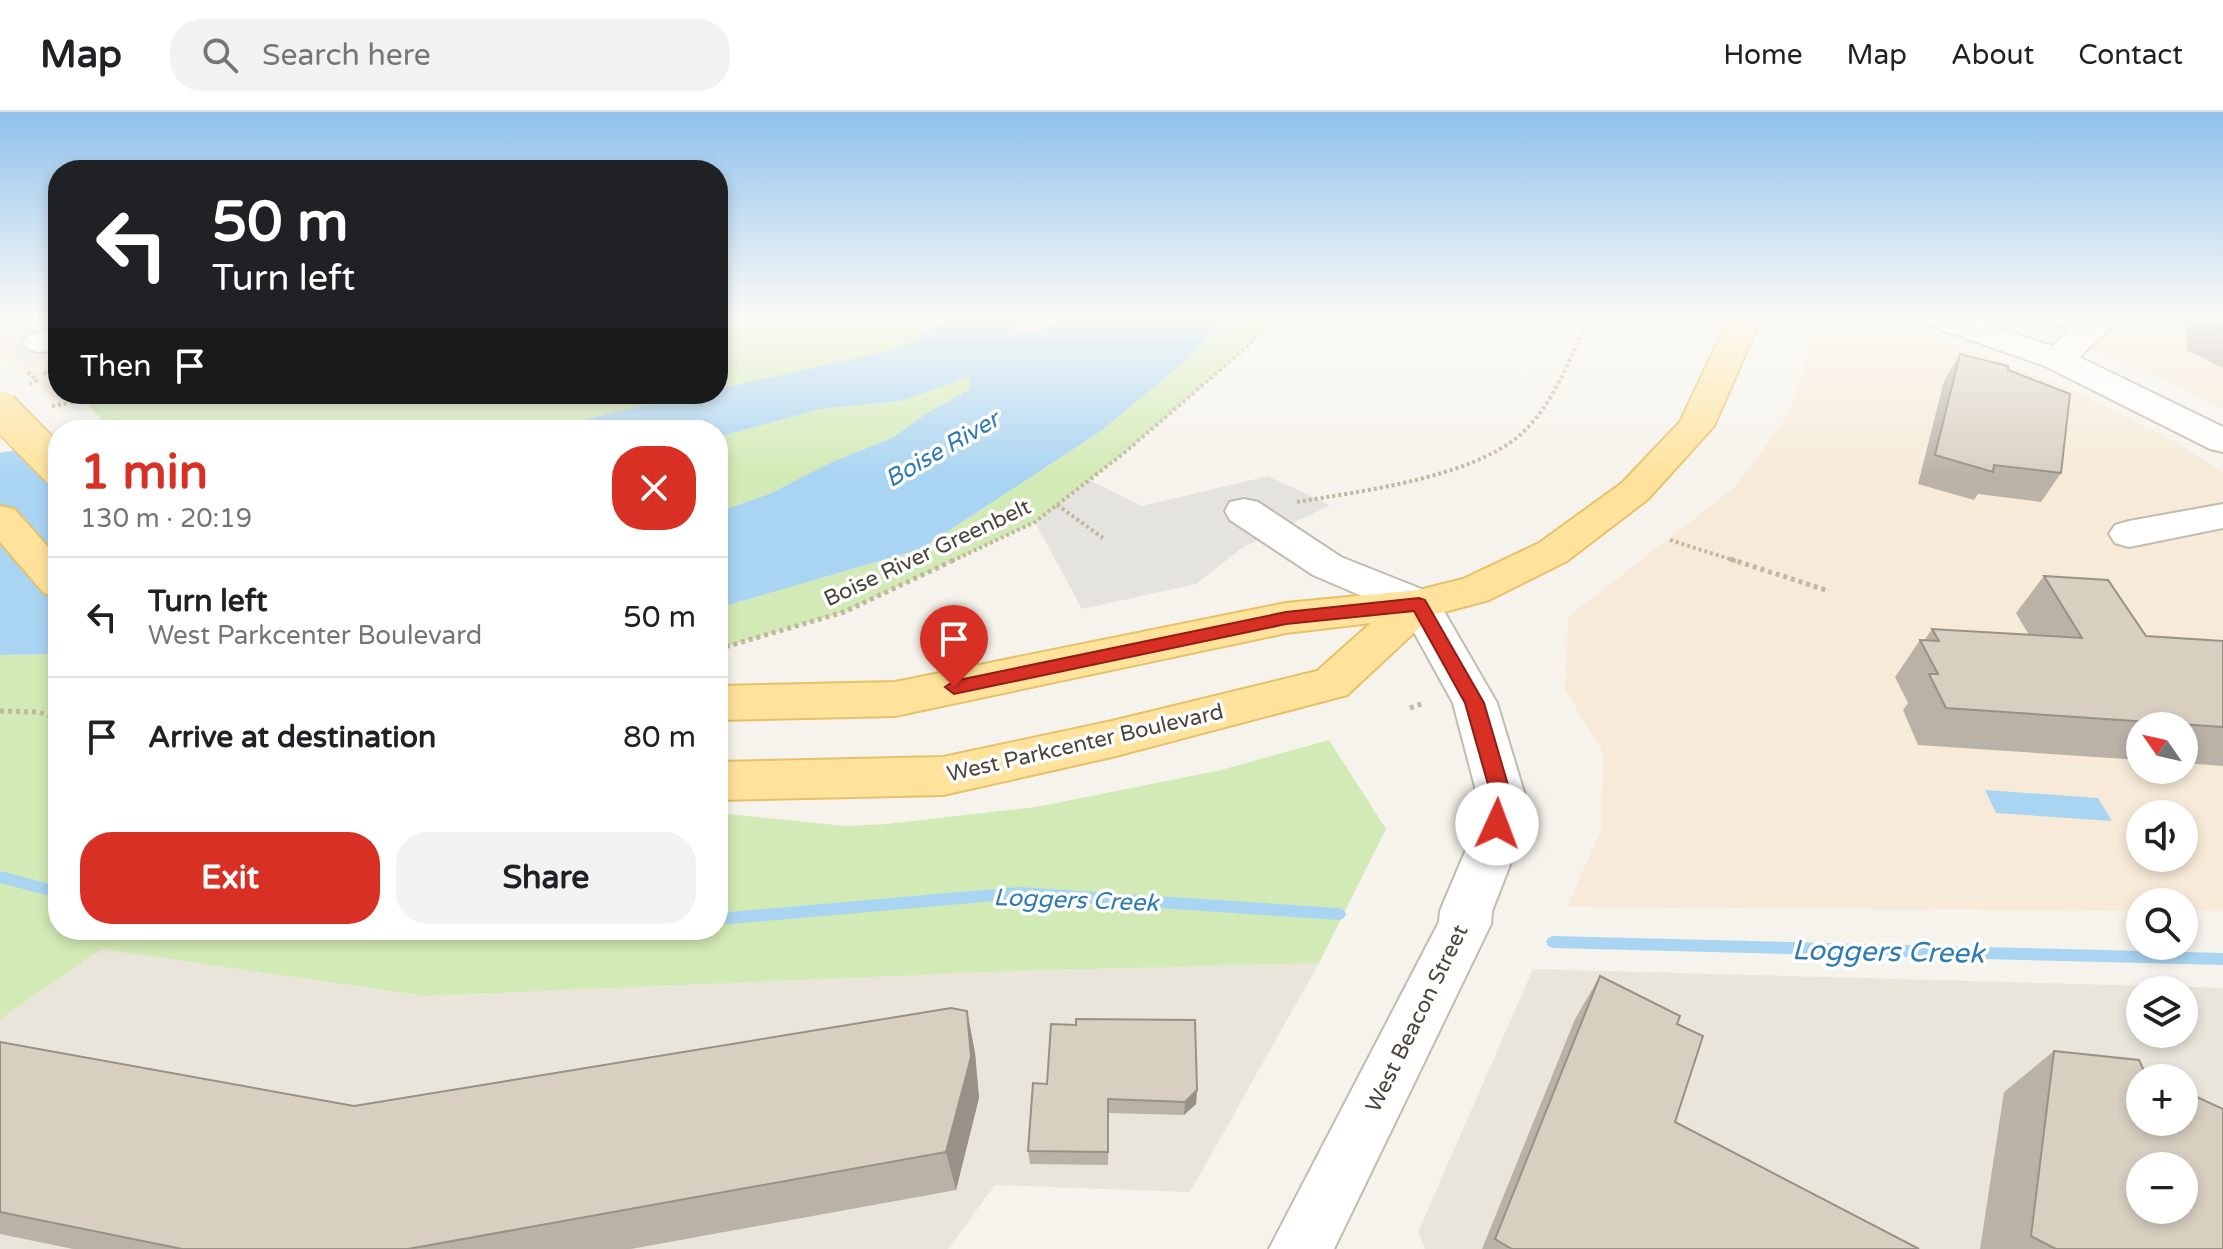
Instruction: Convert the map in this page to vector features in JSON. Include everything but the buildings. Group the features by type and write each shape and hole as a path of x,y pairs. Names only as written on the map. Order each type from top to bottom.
{"main road":[{"name":"West Parkcenter Boulevard","path":"728,703 895,699 1286,618 1419,604 1475,590 1553,552 1635,491 1696,426 1721,371"},
{"path":"0,409 48,458"},
{"path":"0,518 48,572"},
{"name":"West Parkcenter Boulevard","path":"728,781 943,776 1112,739 1331,684 1419,604"}],"street":[{"path":"2081,371 2223,441"},
{"path":"1244,511 1327,566 1419,604"},
{"path":"2129,534 2223,516"},
{"name":"West Beacon Street","path":"1301,1249 1465,924 1466,911 1492,847 1503,802 1475,703 1419,604"}],"path":[{"name":"Boise River Greenbelt","path":"728,646 844,612 1035,522 1124,453 1219,371"},
{"path":"1244,511 1342,494 1434,472 1491,454 1521,434 1563,371"},
{"path":"42,408 60,404"},
{"path":"1057,505 1103,538"},
{"path":"1670,540 1829,591"},
{"path":"1410,708 1424,703"},
{"path":"0,711 48,715"}],"shaded area":[{"path":"23,371 48,371 48,394"},
{"path":"1802,371 2025,371 2082,394 2172,440 2223,472 2223,911 2198,911 2198,888 2126,888 2126,911 1567,907 1601,830 1603,753 1565,690 1568,617 1736,486 1786,418"},
{"path":"2144,371 2223,371 2223,409"},
{"path":"1268,476 1330,505 1242,548 1196,584 1082,609 1035,522 1089,480 1142,506"},
{"path":"0,934 426,996 1012,971 1319,963 1190,1192 995,1185 948,1249 0,1249"},
{"path":"1533,969 2126,985 2126,1048 2198,1048 2198,987 2223,988 2223,1249 1425,1249 1418,1232"}],"green space":[{"path":"728,371 798,371 728,387"},
{"path":"1173,371 1219,371 1124,453 1035,522 844,612 728,646 728,605 921,549 1101,431"},
{"path":"970,377 970,389 927,413 892,438 832,462 769,494 728,508 728,434 821,409 900,401"},
{"path":"88,404 652,404 581,420 102,420"},
{"path":"48,654 48,940 728,940 728,814 845,826 1036,807 1221,770 1329,740 1386,829 1319,963 1012,971 426,996 101,949 0,1019 0,655"}],"water":[{"name":"Boise River","path":"798,371 1173,371 1101,431 921,549 728,605 728,508 769,494 832,462 892,438 927,413 970,389 970,377 900,401 821,409 728,434 728,420 581,420 652,404 728,404 728,387"},
{"path":"48,444 48,654 0,655 0,453"},
{"path":"1985,790 2098,798 2112,821 1996,813"}],"waterway":[{"name":"Loggers Creek","path":"0,877 48,889"},
{"name":"Loggers Creek","path":"728,918 1019,893 1339,914"},
{"name":"Loggers Creek","path":"1553,942 2223,959"}],"route":[{"path":"954,687 1286,618 1419,604 1475,703 1503,802 1497,824"}]}
